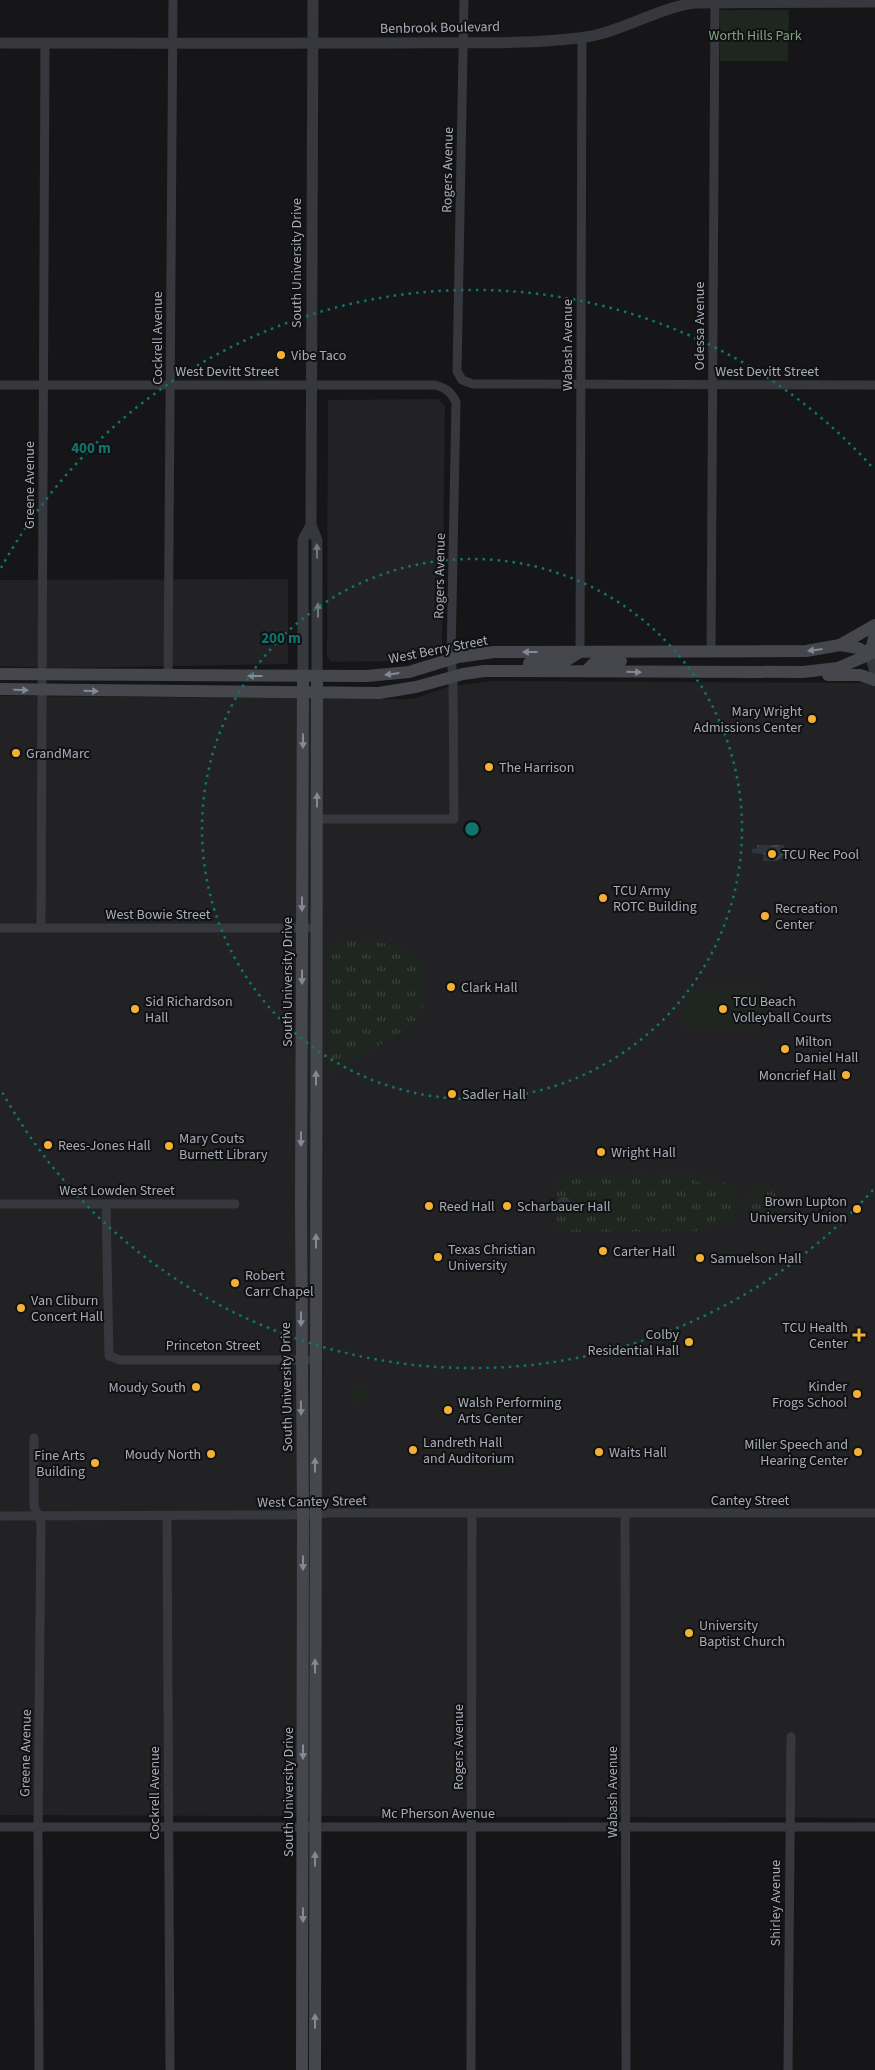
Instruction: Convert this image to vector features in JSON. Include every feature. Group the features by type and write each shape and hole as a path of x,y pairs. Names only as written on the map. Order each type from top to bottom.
{"main road":[{"name":"West Berry Street","path":"0,674 317,676 389,674 424,668 451,659 494,652 806,652 840,645 875,625"},
{"path":"840,645 858,648 873,654 875,634"},
{"path":"497,671 515,664 564,662 580,652"},
{"path":"586,671 596,662 644,660 656,652"},
{"name":"West Berry Street","path":"0,689 371,694 416,688 474,672 822,671 838,668 873,654"},
{"path":"389,692 412,680 445,671 451,659"},
{"path":"783,672 811,675 860,675 875,680"},
{"path":"118,691 129,685 160,681 168,676"},
{"name":"South University Drive","path":"304,676 301,1360 309,1514"},
{"name":"South University Drive","path":"315,2070 309,1827 309,1514 316,1360 317,676"},
{"name":"South University Drive","path":"302,2070 309,1827"}],"street":[{"name":"Cockrell Avenue","path":"168,676 173,0"},
{"name":"South University Drive","path":"313,0 311,525 317,540 317,676"},
{"name":"Rogers Avenue","path":"457,371 464,0"},
{"name":"Benbrook Boulevard","path":"0,43 313,44 543,41 582,38 611,30 681,5 715,1 875,2"},
{"name":"Odessa Avenue","path":"711,653 715,1"},
{"name":"Wabash Avenue","path":"580,652 582,38"},
{"name":"Greene Avenue","path":"41,927 46,43"},
{"name":"West Devitt Street","path":"457,371 462,380 473,384 875,385"},
{"name":"West Devitt Street","path":"0,385 435,385 443,387 451,393"},
{"name":"Rogers Avenue","path":"316,819 454,819 454,677 451,659 456,402 451,393"},
{"name":"South University Drive","path":"304,676 303,540 311,525"},
{"path":"873,654 875,672"},
{"name":"West Bowie Street","path":"0,928 316,928"},
{"name":"West Lowden Street","path":"0,1204 235,1204"},
{"name":"Princeton Street","path":"106,1204 107,1353 111,1358 120,1360 316,1360"},
{"name":"Greene Avenue","path":"34,1438 34,1506 41,1522 38,1827 39,2070"},
{"name":"Rogers Avenue","path":"471,2070 472,1513"},
{"name":"Wabash Avenue","path":"625,1513 626,2070"},
{"name":"West Cantey Street","path":"0,1516 625,1513"},
{"name":"Cantey Street","path":"625,1513 875,1514"},
{"name":"Cockrell Avenue","path":"167,1516 170,2070"},
{"name":"Shirley Avenue","path":"788,2070 791,1737"},
{"name":"Mc Pherson Avenue","path":"0,1827 875,1827"}],"shaded area":[{"path":"438,399 445,406 442,647 439,651 417,658 396,661 332,662 327,657 328,400"},
{"path":"288,579 288,664 61,668 0,666 0,580"},
{"name":"Texas Christian University","path":"490,681 875,683 875,1818 0,1815 0,696 412,699 447,687"}],"green space":[{"name":"Worth Hills Park","path":"720,10 789,10 788,61 720,61"},
{"path":"338,941 384,943 394,945 411,953 419,962 421,970 423,1007 418,1018 409,1027 328,1076 330,953"},
{"name":"TCU Beach Volleyball Courts","path":"683,989 763,990 763,1028 683,1028"},
{"path":"696,1174 696,1182 721,1182 730,1186 734,1191 738,1203 737,1209 730,1220 718,1225 697,1225 697,1231 557,1232 557,1176"},
{"path":"756,1186 768,1188 777,1196 773,1200 773,1205 777,1211 765,1221 759,1221 750,1217 744,1210 743,1200 745,1195"},
{"path":"359,1386 365,1389 368,1395 365,1401 359,1404 353,1401 350,1395 353,1389"}],"water":[{"name":"TCU Rec Pool","path":"757,845 784,845 786,856 777,861 763,861 764,854 752,853 752,849 757,848"},
{"path":"561,1197 567,1197 571,1204 567,1211 561,1211 557,1207 557,1201"}],"place":[{"name":"Vibe Taco","path":"281,355"},
{"name":"Mary Wright Admissions Center","path":"812,719"},
{"name":"GrandMarc","path":"16,753"},
{"name":"The Harrison","path":"489,767"},
{"name":"TCU Rec Pool","path":"772,854"},
{"name":"TCU Army ROTC Building","path":"603,898"},
{"name":"Recreation Center","path":"765,916"},
{"name":"Clark Hall","path":"451,987"},
{"name":"Sid Richardson Hall","path":"135,1009"},
{"name":"TCU Beach Volleyball Courts","path":"723,1009"},
{"name":"Milton Daniel Hall","path":"785,1049"},
{"name":"Moncrief Hall","path":"846,1075"},
{"name":"Sadler Hall","path":"452,1094"},
{"name":"Rees-Jones Hall","path":"48,1145"},
{"name":"Mary Couts Burnett Library","path":"169,1146"},
{"name":"Wright Hall","path":"601,1152"},
{"name":"Reed Hall","path":"429,1206"},
{"name":"Scharbauer Hall","path":"507,1206"},
{"name":"Brown Lupton University Union","path":"857,1209"},
{"name":"Carter Hall","path":"603,1251"},
{"name":"Texas Christian University","path":"438,1257"},
{"name":"Samuelson Hall","path":"700,1258"},
{"name":"Robert Carr Chapel","path":"235,1283"},
{"name":"Van Cliburn Concert Hall","path":"21,1308"},
{"name":"TCU Health Center","path":"859,1335"},
{"name":"Colby Residential Hall","path":"689,1342"},
{"name":"Moudy South","path":"196,1387"},
{"name":"Kinder Frogs School","path":"857,1394"},
{"name":"Walsh Performing Arts Center","path":"448,1410"},
{"name":"Landreth Hall and Auditorium","path":"413,1450"},
{"name":"Waits Hall","path":"599,1452"},
{"name":"Miller Speech and Hearing Center","path":"858,1452"},
{"name":"Moudy North","path":"211,1454"},
{"name":"Fine Arts Building","path":"95,1463"},
{"name":"University Baptist Church","path":"689,1633"}]}
